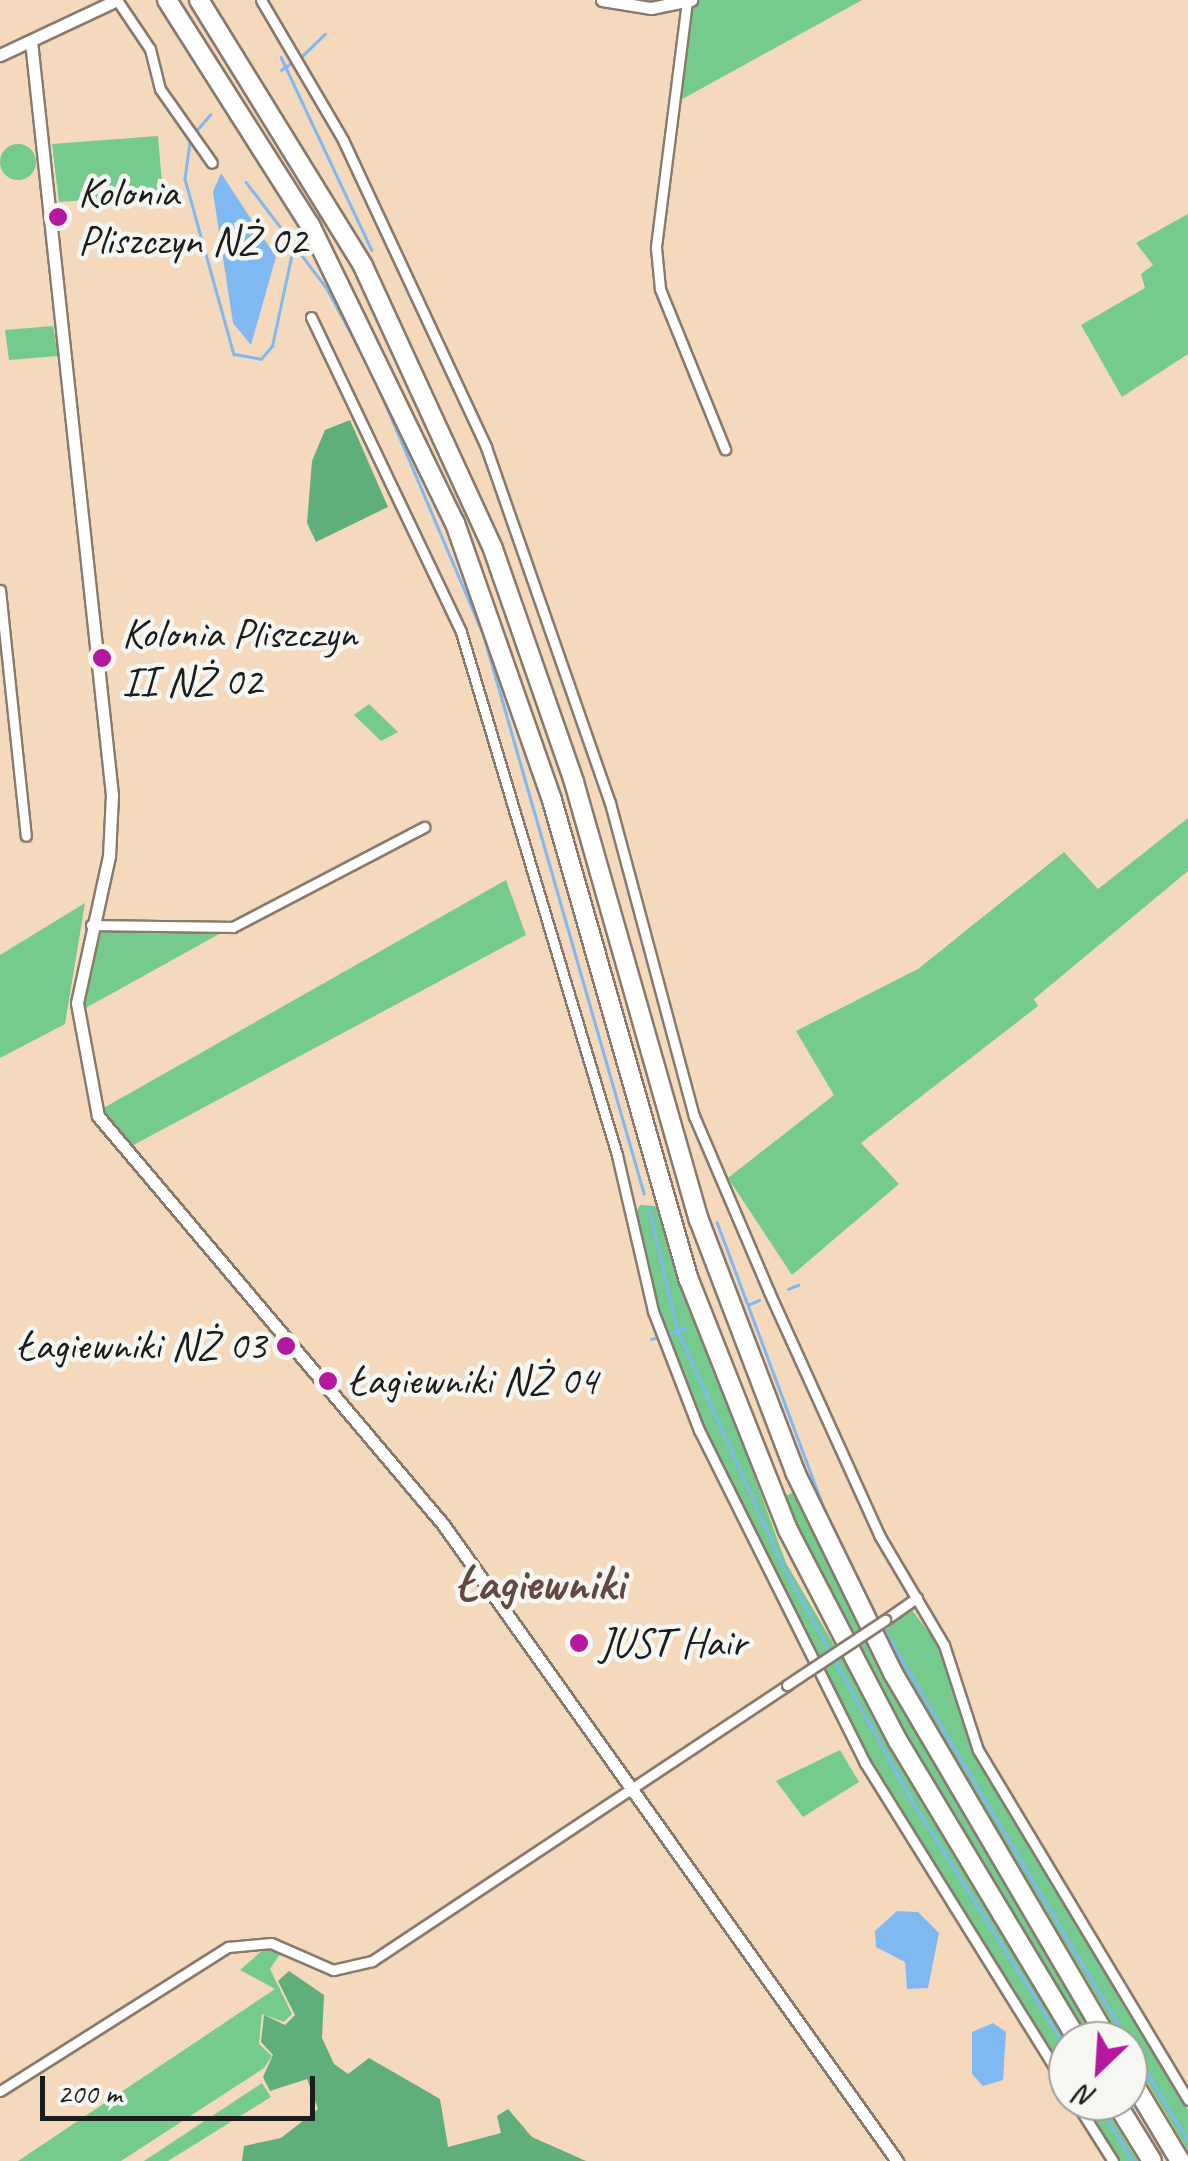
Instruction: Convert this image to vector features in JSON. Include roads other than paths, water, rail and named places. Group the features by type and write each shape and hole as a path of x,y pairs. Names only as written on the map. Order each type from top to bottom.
{"highway":[{"path":"167,0 343,284 455,524 531,732 689,1280 788,1530 889,1725 1066,2021"},
{"path":"199,0 355,252 475,504 564,749 704,1235 788,1458 892,1673 1096,2021"},
{"path":"1148,2107 1180,2161"},
{"path":"1127,2121 1152,2161"}],"street":[{"path":"0,55 117,0 150,49 160,89 212,163"},
{"path":"261,0 344,140 486,446 610,803 694,1116 872,1521 949,1656 978,1750 1188,2100"},
{"path":"602,0 643,8 689,1 656,218 658,276 726,449"},
{"path":"31,41 112,795 77,1014 102,1123 428,1504 627,1790 897,2161"},
{"path":"311,317 461,632 616,1156 653,1312 699,1430 865,1763 1048,2058"},
{"path":"0,590 26,836"},
{"path":"90,925 233,927 424,828"},
{"path":"0,2091 228,1947 271,1943 326,1968 364,1964 917,1598"},
{"path":"1088,2121 1114,2161"}],"water":[{"path":"221,173 276,257 251,345 233,323 213,192"},
{"path":"897,1911 918,1912 939,1933 928,1988 907,1989 905,1962 876,1947 875,1931"},
{"path":"993,2023 1006,2032 1003,2080 983,2086 972,2074 972,2032"}],"waterway":[{"path":"301,57 325,34"},
{"path":"281,57 372,250"},
{"path":"281,70 291,63"},
{"path":"195,132 210,115"},
{"path":"190,143 185,179 234,354 261,359 272,346 293,248"},
{"path":"246,182 326,287 372,372 483,633 644,1193"},
{"path":"649,1209 678,1331 782,1564 910,1797 1049,2021"},
{"path":"717,1222 824,1508 878,1619"},
{"path":"788,1289 798,1285"},
{"path":"748,1305 759,1300"},
{"path":"667,1334 685,1328"},
{"path":"651,1339 655,1338"},
{"path":"882,1626 1116,2021"},
{"path":"1148,2074 1188,2140"},
{"path":"1109,2121 1132,2161"}],"place":[{"name":"Kolonia Pliszczyn NŻ 02","path":"58,217"},
{"name":"Kolonia Pliszczyn II NŻ 02","path":"102,658"},
{"name":"Łagiewniki NŻ 03","path":"286,1346"},
{"name":"Łagiewniki NŻ 04","path":"328,1381"},
{"name":"JUST Hair","path":"579,1643"}],"district":[{"name":"Łagiewniki","path":"540,1584"}]}
